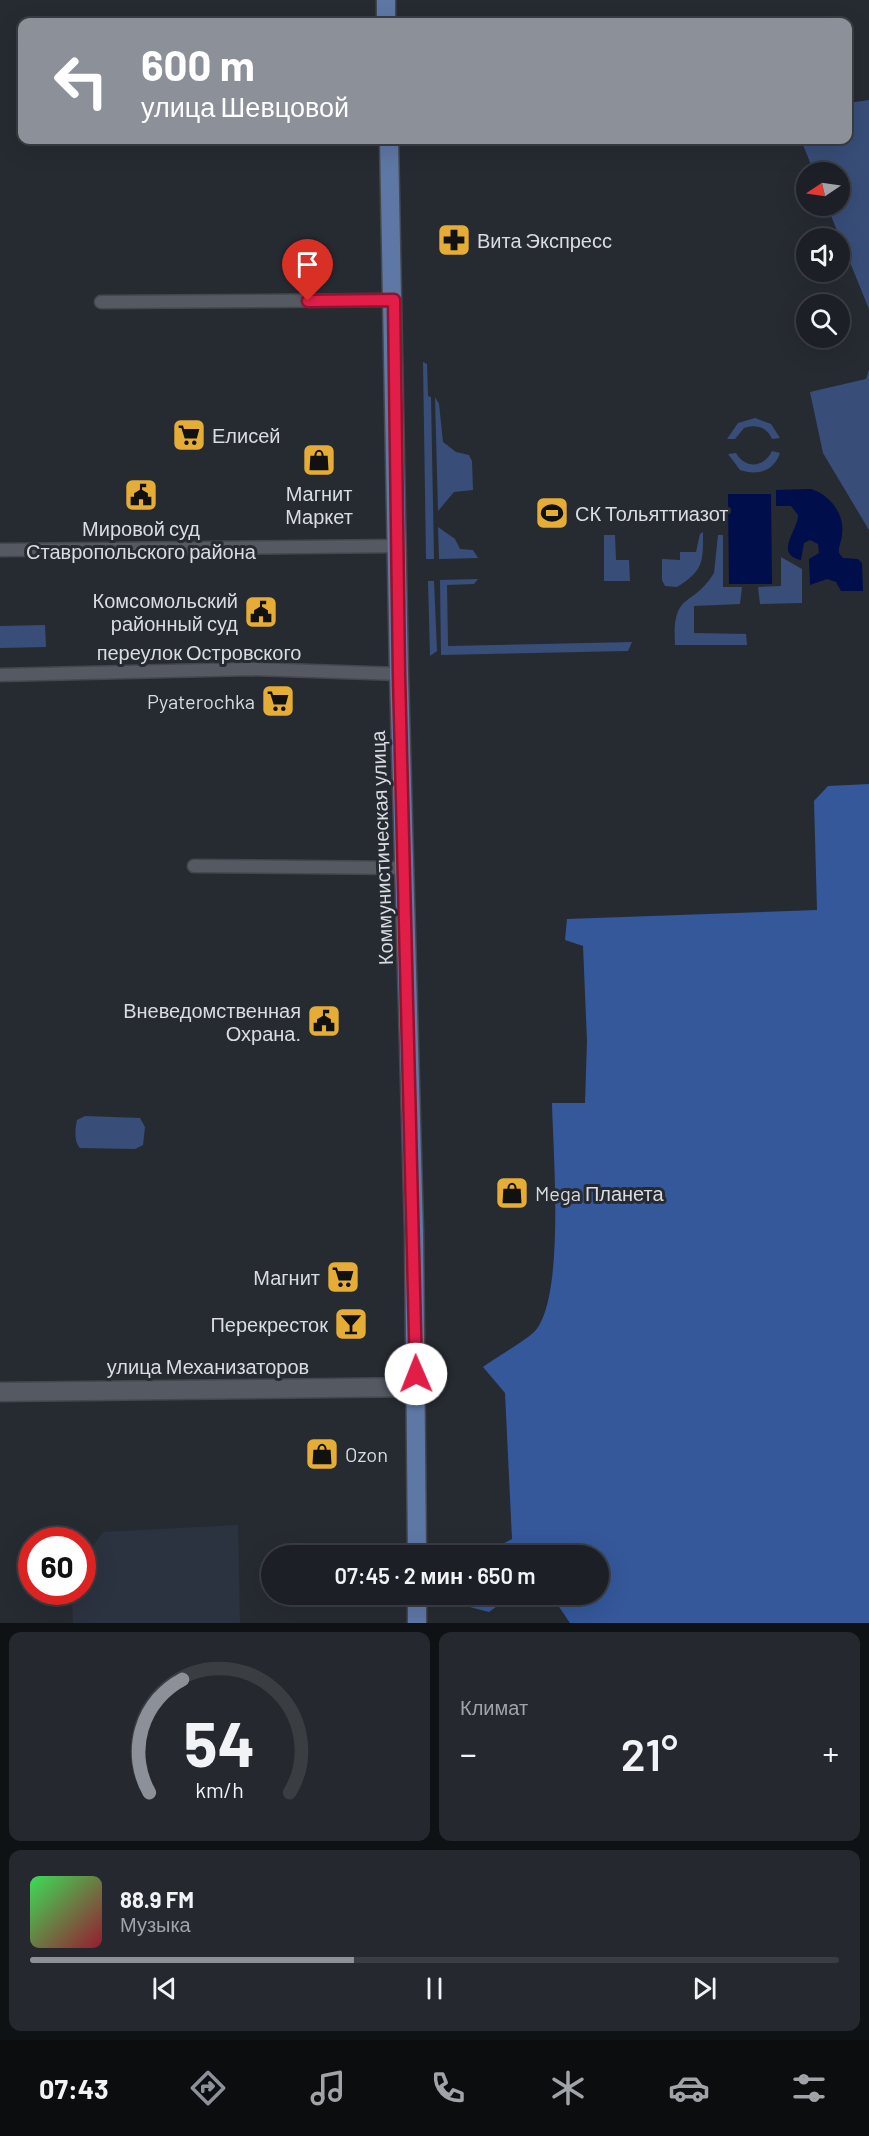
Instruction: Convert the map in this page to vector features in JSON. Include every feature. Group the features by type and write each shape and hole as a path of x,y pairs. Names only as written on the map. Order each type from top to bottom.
{"main road":[{"path":"386,0 386,18"},
{"name":"Коммунистическая улица","path":"389,144 394,300 399,675 417,1387 417,1545"},
{"name":"улица Механизаторов","path":"0,1392 417,1387"},
{"path":"417,1605 417,1623"}],"street":[{"path":"101,302 394,300"},
{"path":"0,550 397,546"},
{"name":"переулок Островского","path":"0,675 252,669 399,675"},
{"path":"194,866 404,868"}],"shaded area":[{"path":"869,100 869,309 850,262 850,228 836,228 831,216 850,216 850,162 810,162 803,144 852,144 852,102"},
{"path":"423,362 427,364 428,396 431,397 434,559 426,559"},
{"path":"869,370 869,530 823,453 810,392 866,379"},
{"path":"435,397 439,404 443,442 456,452 469,455 472,461 473,490 454,492 438,511"},
{"path":"755,418 771,424 780,438 772,439 764,429 753,426 744,428 735,439 727,439 738,423"},
{"path":"772,451 780,453 774,464 759,472 740,470 728,454 736,453 744,462 754,464 764,461"},
{"path":"811,489 830,501 839,513 842,537 839,553 843,558 858,559 862,563 863,591 841,591 836,582 827,579 810,585 809,559 819,553 818,544 810,540 804,543 801,560 793,557 789,552 789,540 798,515 791,506 776,506 776,490"},
{"path":"728,494 771,494 772,584 729,584"},
{"path":"438,527 455,539 460,549 473,550 478,558 439,559"},
{"path":"703,532 702,558 697,570 677,587 665,586 662,580 662,559 680,560 680,552 696,552 700,534"},
{"path":"604,535 615,535 616,560 629,560 630,581 604,581"},
{"path":"718,535 723,535 723,587 742,587 740,604 694,606 694,633 746,634 747,645 675,645 675,628 680,608 706,584 714,573"},
{"path":"781,557 802,569 802,603 760,604 758,587 781,586"},
{"path":"478,579 474,584 447,585 448,646 632,642 628,651 441,655 440,580"},
{"path":"428,581 434,581 437,651 430,656"},
{"path":"45,625 46,647 0,648 0,626"},
{"path":"869,784 869,1623 570,1623 558,1605 609,1605 609,1545 501,1545 512,1539 505,1393 483,1367 536,1330 545,1312 551,1286 555,1221 552,1103 585,1103 587,1041 583,946 565,940 567,919 817,910 814,801 828,786"},
{"path":"85,1116 140,1118 145,1127 143,1145 135,1149 80,1148 76,1139 76,1124 77,1120"},
{"path":"238,1525 240,1623 73,1623 72,1605 96,1605 96,1542 103,1532"},
{"path":"462,1605 498,1605 489,1612"}],"place":[{"name":"Вита Экспресс","path":"454,240"},
{"name":"Елисей","path":"189,435"},
{"name":"Магнит Маркет","path":"319,460"},
{"name":"Мировой суд Ставропольского района","path":"141,495"},
{"name":"СК Тольяттиазот","path":"552,513"},
{"name":"Комсомольский районный суд","path":"261,612"},
{"name":"Pyaterochka","path":"278,701"},
{"name":"Вневедомственная Охрана.","path":"324,1021"},
{"name":"Mega Планета","path":"512,1193"},
{"name":"Магнит","path":"343,1277"},
{"name":"Перекресток","path":"351,1324"},
{"name":"Ozon","path":"322,1454"}],"route":[{"path":"308,301 394,300 399,675 416,1374"}]}
